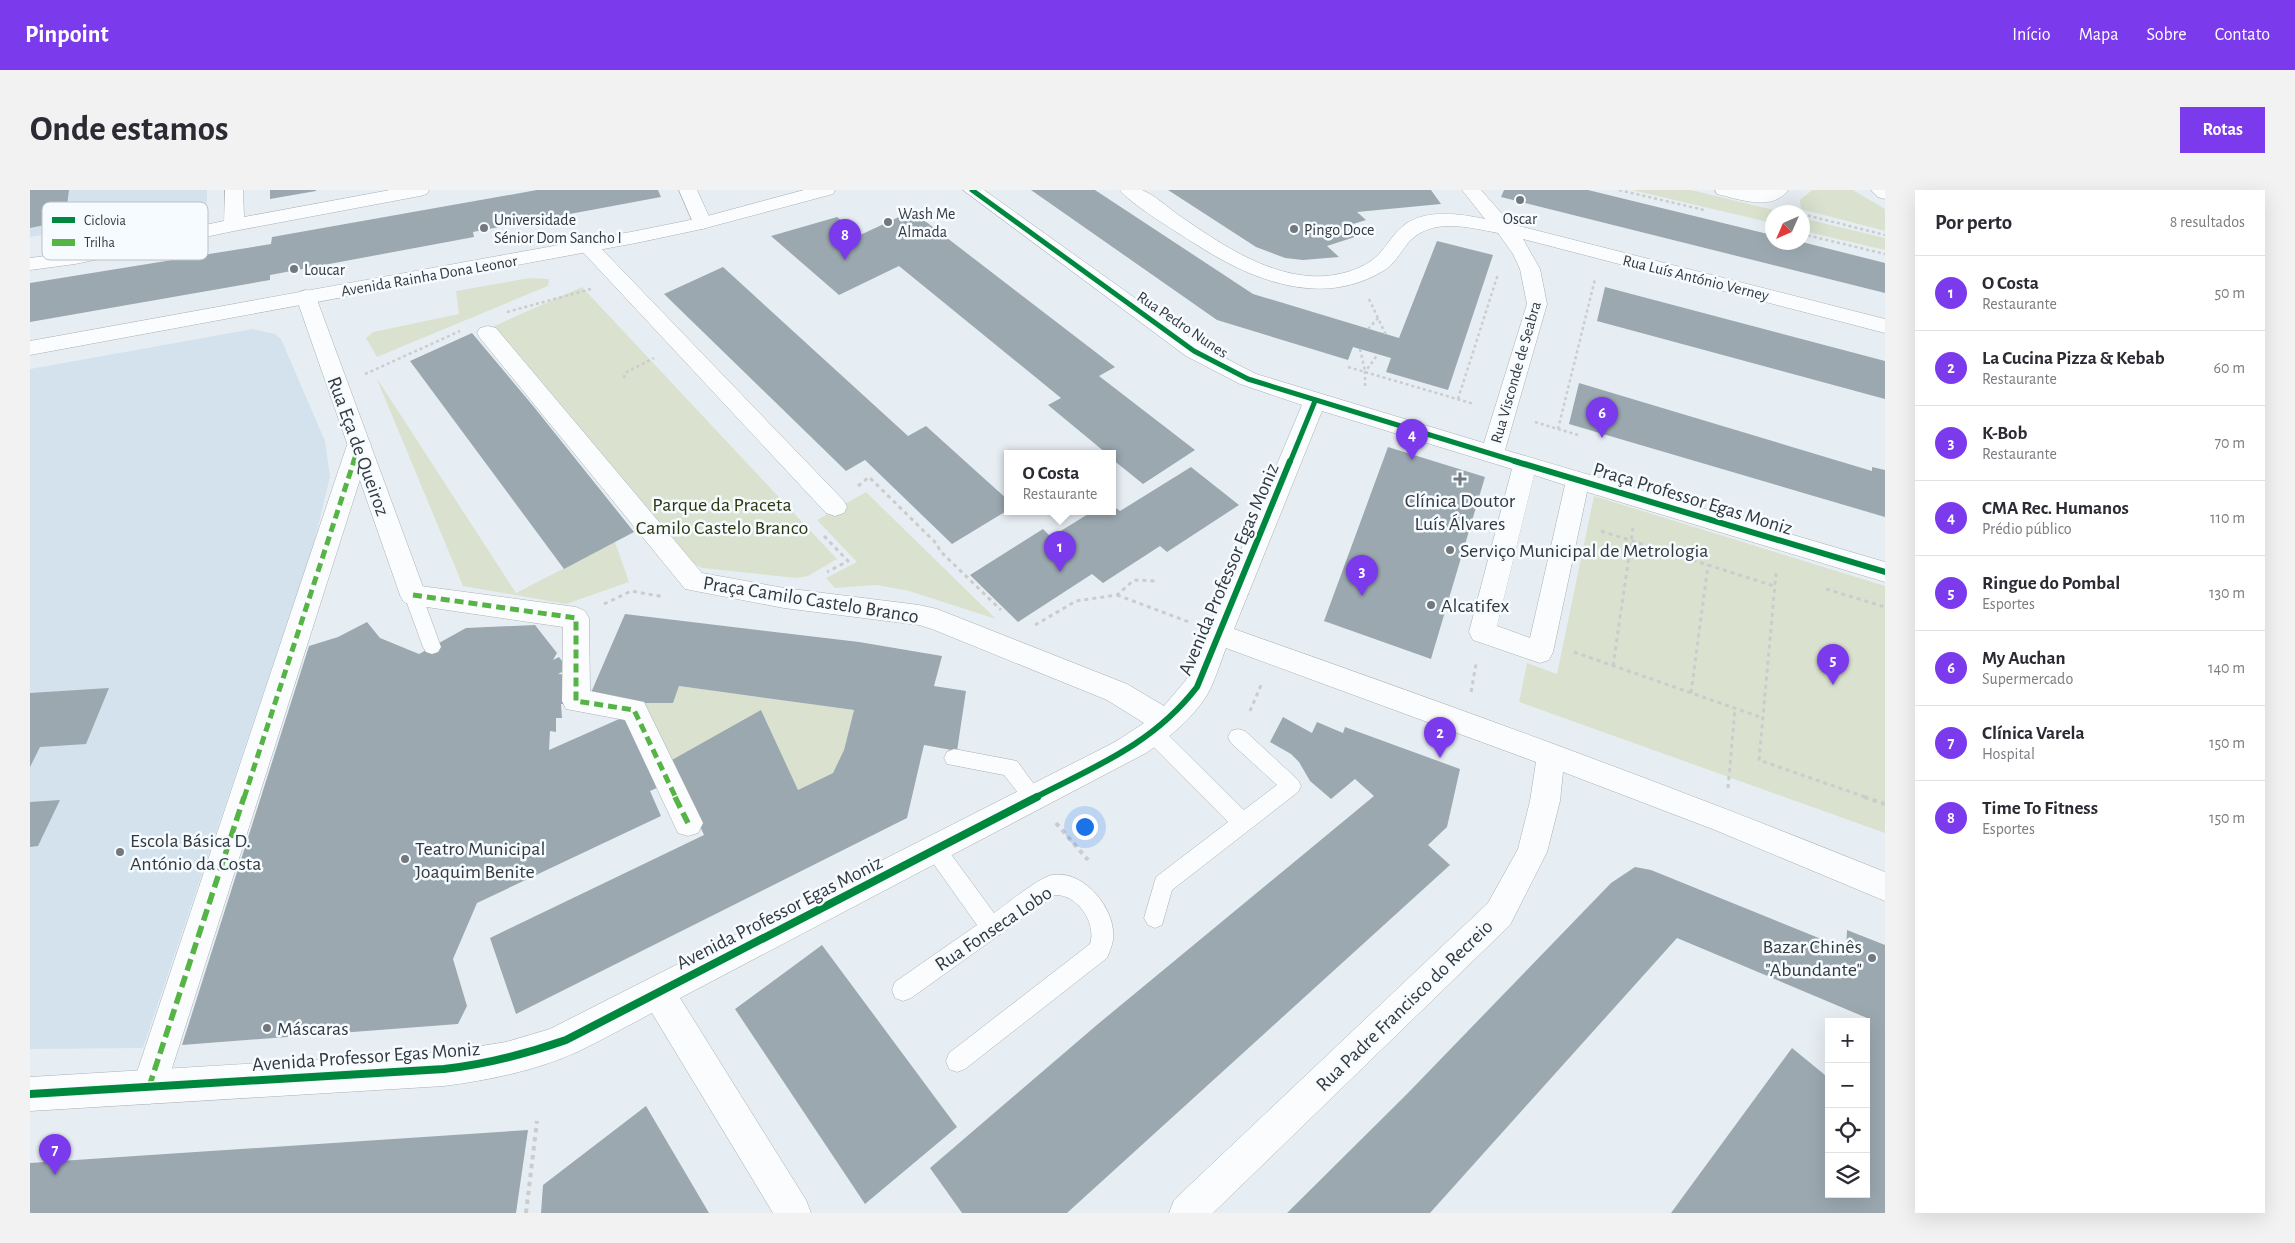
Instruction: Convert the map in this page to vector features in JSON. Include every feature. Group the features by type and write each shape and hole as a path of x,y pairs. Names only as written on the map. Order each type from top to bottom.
{"street":[{"path":"234,190 234,225"},
{"path":"208,230 420,190"},
{"path":"688,190 702,223"},
{"name":"Avenida Rainha Dona Leonor","path":"30,348 588,246 702,223 826,190"},
{"name":"Rua Pedro Nunes","path":"972,190 1194,351 1248,379 1492,455"},
{"name":"Rua Luís António Verney","path":"1129,190 1230,257 1261,273 1279,278 1334,282 1357,276 1376,267 1394,251 1404,236 1418,226 1432,222 1456,220 1506,229 1885,326"},
{"name":"Rua Visconde de Seabra","path":"1471,190 1521,249 1533,272 1537,289 1537,304 1492,455"},
{"path":"1724,190 1762,197 1770,196 1779,190"},
{"path":"1880,190 1885,193"},
{"path":"588,246 835,506"},
{"path":"30,264 60,260"},
{"name":"Rua Eça de Queiroz","path":"306,297 413,595"},
{"name":"Praça Camilo Castelo Branco","path":"488,333 694,582 784,598 919,615 937,620 1117,692 1160,728"},
{"name":"Avenida Professor Egas Moniz","path":"30,1094 444,1070 481,1065 525,1055 566,1040 1034,798 1160,728 1179,712 1197,687 1208,630 1315,401"},
{"path":"150,1087 359,446"},
{"name":"Praça Professor Egas Moniz","path":"1492,455 1885,572"},
{"path":"1525,464 1482,632 1540,652 1543,642"},
{"name":"Praça Professor Egas Moniz","path":"1543,642 1578,480"},
{"path":"413,595 576,618 576,701 634,710 688,823"},
{"path":"1208,630 1465,722 1725,821 1885,887"},
{"name":"Rua Padre Francisco do Recreio","path":"1187,1213 1499,914 1532,852 1545,800 1551,755"},
{"path":"658,993 793,1213"}],"lane":[{"path":"413,595 432,647"},
{"path":"1160,728 1243,822"},
{"path":"1155,918 1163,884 1291,786 1238,737"},
{"path":"954,758 1010,767 1034,798"},
{"path":"935,849 991,927"},
{"name":"Rua Fonseca Lobo","path":"903,990 1046,888 1061,884 1078,892 1092,908 1103,926 1104,937 1101,947 1095,955 957,1061"}],"path":[{"path":"1620,190 1705,210"},
{"path":"1647,196 1648,190"},
{"path":"1810,216 1885,235"},
{"path":"1810,236 1885,254"},
{"path":"1458,399 1501,266"},
{"path":"1357,276 1386,335"},
{"path":"1558,429 1596,278"},
{"path":"505,313 620,281"},
{"path":"1368,329 1378,318"},
{"path":"384,365 462,330"},
{"path":"624,378 625,373 682,345"},
{"path":"1360,349 1365,372"},
{"path":"1348,367 1578,435"},
{"path":"835,506 868,477 938,544 940,551 1002,611"},
{"path":"1614,666 1638,498"},
{"path":"1569,521 1774,586"},
{"path":"822,534 848,561 822,574"},
{"path":"1691,694 1708,565"},
{"path":"1776,573 1759,760 1885,804"},
{"path":"1117,595 1134,580 1157,581"},
{"path":"576,618 631,591 660,596 694,582"},
{"path":"1031,627 1076,601 1117,595 1208,630"},
{"path":"1465,722 1482,632"},
{"path":"1543,642 1763,718"},
{"path":"1725,821 1735,709"},
{"path":"1034,798 1089,860"},
{"path":"526,1213 537,1121"}],"shaded area":[{"path":"30,190 207,190 207,202 42,202 42,235 30,237"},
{"name":"Escola Básica D. António da Costa","path":"253,329 275,334 281,339 325,441 330,477 314,543 143,1048 30,1049 30,369"}],"green space":[{"path":"1632,190 1691,190 1765,208 1765,221"},
{"path":"1812,190 1853,190 1885,209 1885,231 1810,211 1810,205 1801,205 1800,200"},
{"path":"1810,220 1885,238 1885,250 1810,233"},
{"path":"530,278 549,279 548,286 377,357 366,338 373,332 459,314 456,291"},
{"name":"Parque da Praceta Camilo Castelo Branco","path":"582,287 837,559 808,576 796,578 702,568 694,564 494,326"},
{"path":"376,377 516,593 615,542 629,582 566,604 463,586"},
{"path":"866,492 996,619 909,591 877,585 835,588 826,578 857,562 817,520"},
{"path":"1594,496 1885,586 1885,833 1519,702 1527,663 1557,674"},
{"path":"679,686 854,710 844,750 833,773 798,790 761,711 670,761 643,703 673,703"}],"building":[{"path":"30,190 69,190 67,202 42,202 42,226 30,228"},
{"path":"270,190 316,190 316,191 270,199"},
{"path":"537,190 658,190 661,197 473,232 474,237 270,275 270,280 30,322 30,283 172,260 208,260 208,254 271,244 272,237"},
{"path":"1031,190 1095,190 1253,294 1399,338 1437,241 1493,255 1448,390 1386,372 1391,358 1353,347 1348,360 1217,320"},
{"name":"Pingo Doce","path":"1168,190 1431,190 1441,204 1357,212 1366,220 1353,224 1364,234 1327,246 1339,257 1303,260 1285,258 1256,247"},
{"path":"1504,190 1588,190 1765,233 1765,250 1810,250 1810,244 1885,263 1885,293 1501,197"},
{"path":"912,211 1115,367 1099,376 1195,450 1143,484 1116,462 1116,450 1102,450 1048,405 1061,398 899,266 839,295 771,236 837,217 860,235"},
{"path":"723,267 908,436 926,426 1004,496 1004,512 952,544 865,460 846,471 664,294"},
{"path":"1605,287 1885,361 1885,399 1597,321"},
{"path":"472,333 634,532 564,569 410,361"},
{"path":"1579,383 1872,471 1872,467 1885,470 1885,517 1569,424"},
{"path":"1388,447 1485,477 1431,659 1324,621"},
{"path":"1191,467 1239,505 1167,552 1160,546 1103,583 1092,574 1018,622 970,575 1043,529 1051,537 1087,515 1116,515 1116,508 1120,511"},
{"path":"625,614 859,642 942,656 934,686 966,691 957,751 924,745 907,818 516,1014 490,938 704,835 670,761 761,710 798,790 833,773 844,750 854,710 679,686 673,703 643,703 590,695"},
{"name":"Teatro Municipal Joaquim Benite","path":"367,622 380,638 419,654 466,628 535,625 557,653 553,660 559,657 568,669 558,674 568,675 567,704 561,704 562,718 556,718 556,732 550,731 549,750 626,716 659,787 650,791 661,816 477,903 453,959 467,1006 458,1024 182,1045 309,646 338,637"},
{"path":"109,688 86,744 40,747 30,767 30,693"},
{"path":"1283,717 1312,733 1317,722 1343,733 1345,727 1460,769 1447,827 1428,845 1450,865 1067,1213 962,1213 930,1168 1098,1024 1374,796 1355,779 1331,799 1310,781 1299,762 1291,754 1270,742"},
{"path":"60,800 38,846 30,847 30,802"},
{"path":"1635,867 1651,870 1846,949 1847,930 1885,945 1885,1213 1671,1213 1792,1048 1825,1075 1825,1198 1870,1198 1870,1018 1677,938 1430,1213 1287,1213 1407,1094 1611,883"},
{"path":"822,945 957,1127 865,1204 735,1009"},
{"path":"646,1106 709,1213 541,1213 543,1185"},
{"path":"528,1130 516,1213 30,1213 30,1163"}],"marked path":[{"path":"149,1087 359,445"},
{"path":"413,595 576,618 576,701 634,710 688,823"}],"cycle path":[{"path":"972,190 1194,351 1248,379 1315,401 1885,572"},
{"path":"30,1094 444,1069 476,1065 535,1051 566,1040 1125,751 1164,724 1197,687 1315,401"}],"place":[{"name":"Oscar","path":"1520,200"},
{"name":"Wash Me Almada","path":"888,222"},
{"name":"Universidade Sénior Dom Sancho I","path":"484,228"},
{"name":"Pingo Doce","path":"1294,229"},
{"name":"Time To Fitness","path":"845,260"},
{"name":"Loucar","path":"294,269"},
{"name":"My Auchan","path":"1602,438"},
{"name":"CMA Rec. Humanos","path":"1412,460"},
{"name":"Clínica Doutor Luís Álvares","path":"1460,479"},
{"name":"Serviço Municipal de Metrologia","path":"1450,550"},
{"name":"O Costa","path":"1060,572"},
{"name":"K-Bob","path":"1362,596"},
{"name":"Alcatifex","path":"1431,605"},
{"name":"Ringue do Pombal","path":"1833,685"},
{"name":"La Cucina Pizza & Kebab","path":"1440,758"},
{"name":"Escola Básica D. António da Costa","path":"120,852"},
{"name":"Teatro Municipal Joaquim Benite","path":"405,859"},
{"name":"Bazar Chinês \"Abundante\"","path":"1872,958"},
{"name":"Máscaras","path":"267,1028"},
{"name":"Clínica Varela","path":"55,1175"}]}
